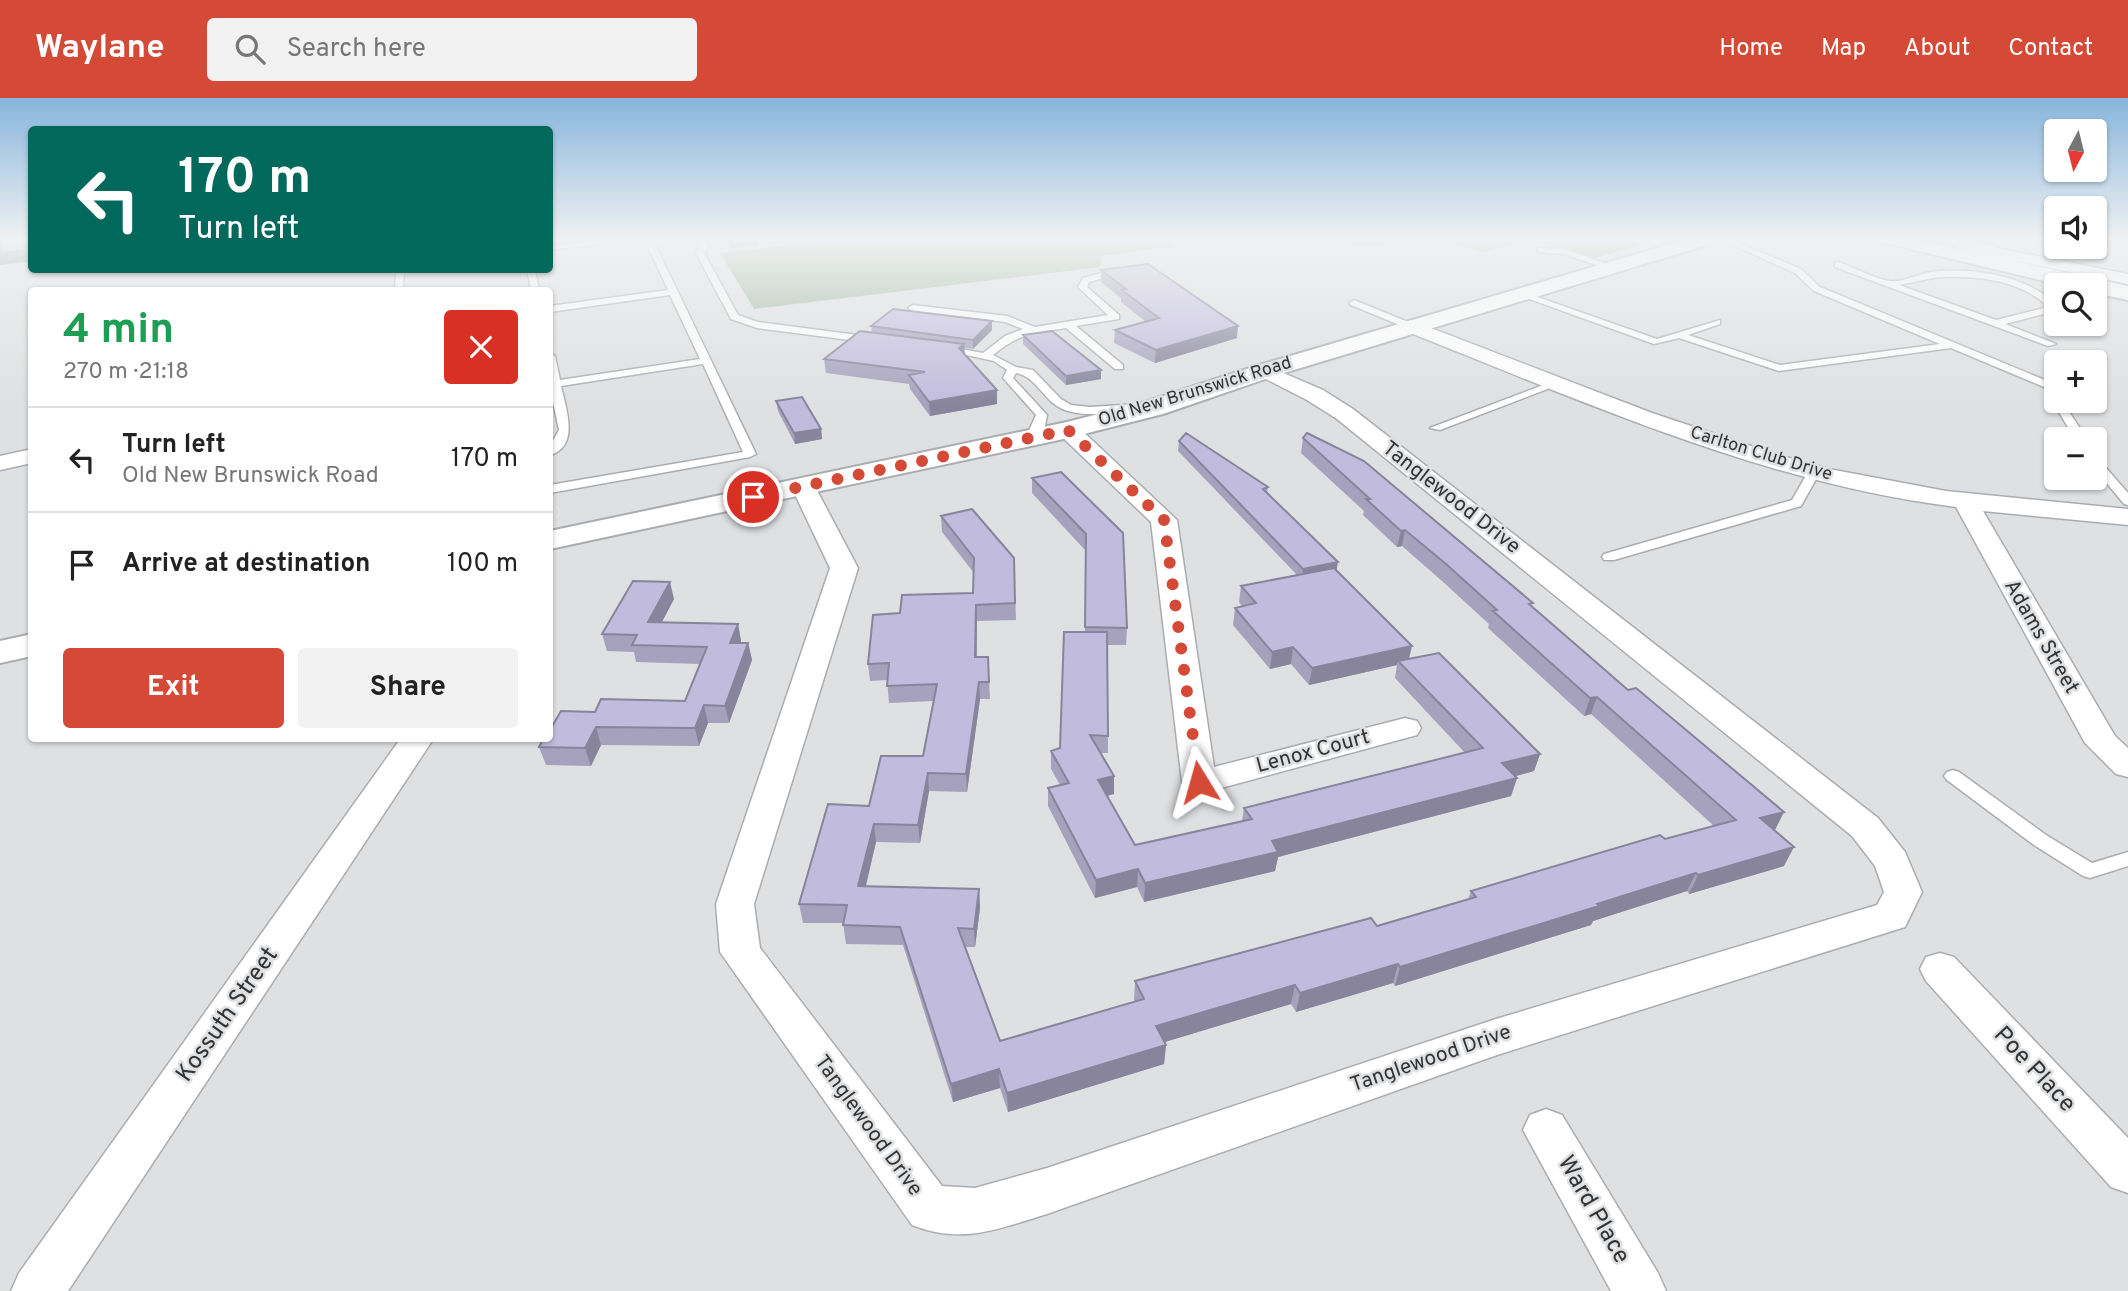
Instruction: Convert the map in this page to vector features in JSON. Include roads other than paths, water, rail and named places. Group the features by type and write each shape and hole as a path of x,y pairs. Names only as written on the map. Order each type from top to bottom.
{"main road":[{"name":"Old New Brunswick Road","path":"553,539 1068,430 1169,402 1520,294"},
{"path":"0,652 28,646"}],"street":[{"name":"Carlton Club Drive","path":"1410,326 1713,442 1814,472 1887,489 2128,517"},
{"name":"Tanglewood Drive","path":"803,486 844,568 735,904 740,951 929,1208 975,1212 1023,1198 1496,1037 1891,916 1903,892 1892,862 1865,827 1345,414 1315,395 1265,371"},
{"name":"Lenox Court","path":"1068,430 1164,520 1199,782 1405,728"},
{"path":"0,463 28,457"},
{"name":"Adams Street","path":"1964,500 2102,743 2128,766"},
{"name":"Kossuth Street","path":"37,1291 415,742"},
{"name":"Poe Place","path":"1940,969 2128,1171"},
{"name":"Ward Place","path":"1546,1130 1640,1291"}],"lane":[{"path":"553,309 661,294"},
{"path":"553,488 750,454 674,294"},
{"path":"722,294 734,317 757,325 887,341"},
{"path":"986,356 1008,338 1034,330 1116,317 1088,294"},
{"path":"1520,294 1657,342 1717,322"},
{"path":"1828,294 2044,383"},
{"path":"1916,294 2051,344"},
{"path":"1996,323 2048,310 2051,304 2038,294"},
{"path":"1354,303 1410,326"},
{"path":"913,309 1007,319 1034,330"},
{"path":"1069,325 1119,367"},
{"path":"1679,335 1779,369 1952,345"},
{"path":"928,347 986,356 1013,369 1029,372 1057,401 1069,408 1115,410 1169,402"},
{"path":"553,449 565,430 553,385 705,362"},
{"path":"1013,369 1008,378 1042,415 1032,437"},
{"path":"1436,428 1558,383"},
{"path":"1609,557 1797,503 1814,472"},
{"path":"2107,476 2128,501"},
{"path":"1953,776 2040,840 2090,871 2128,859"}]}
